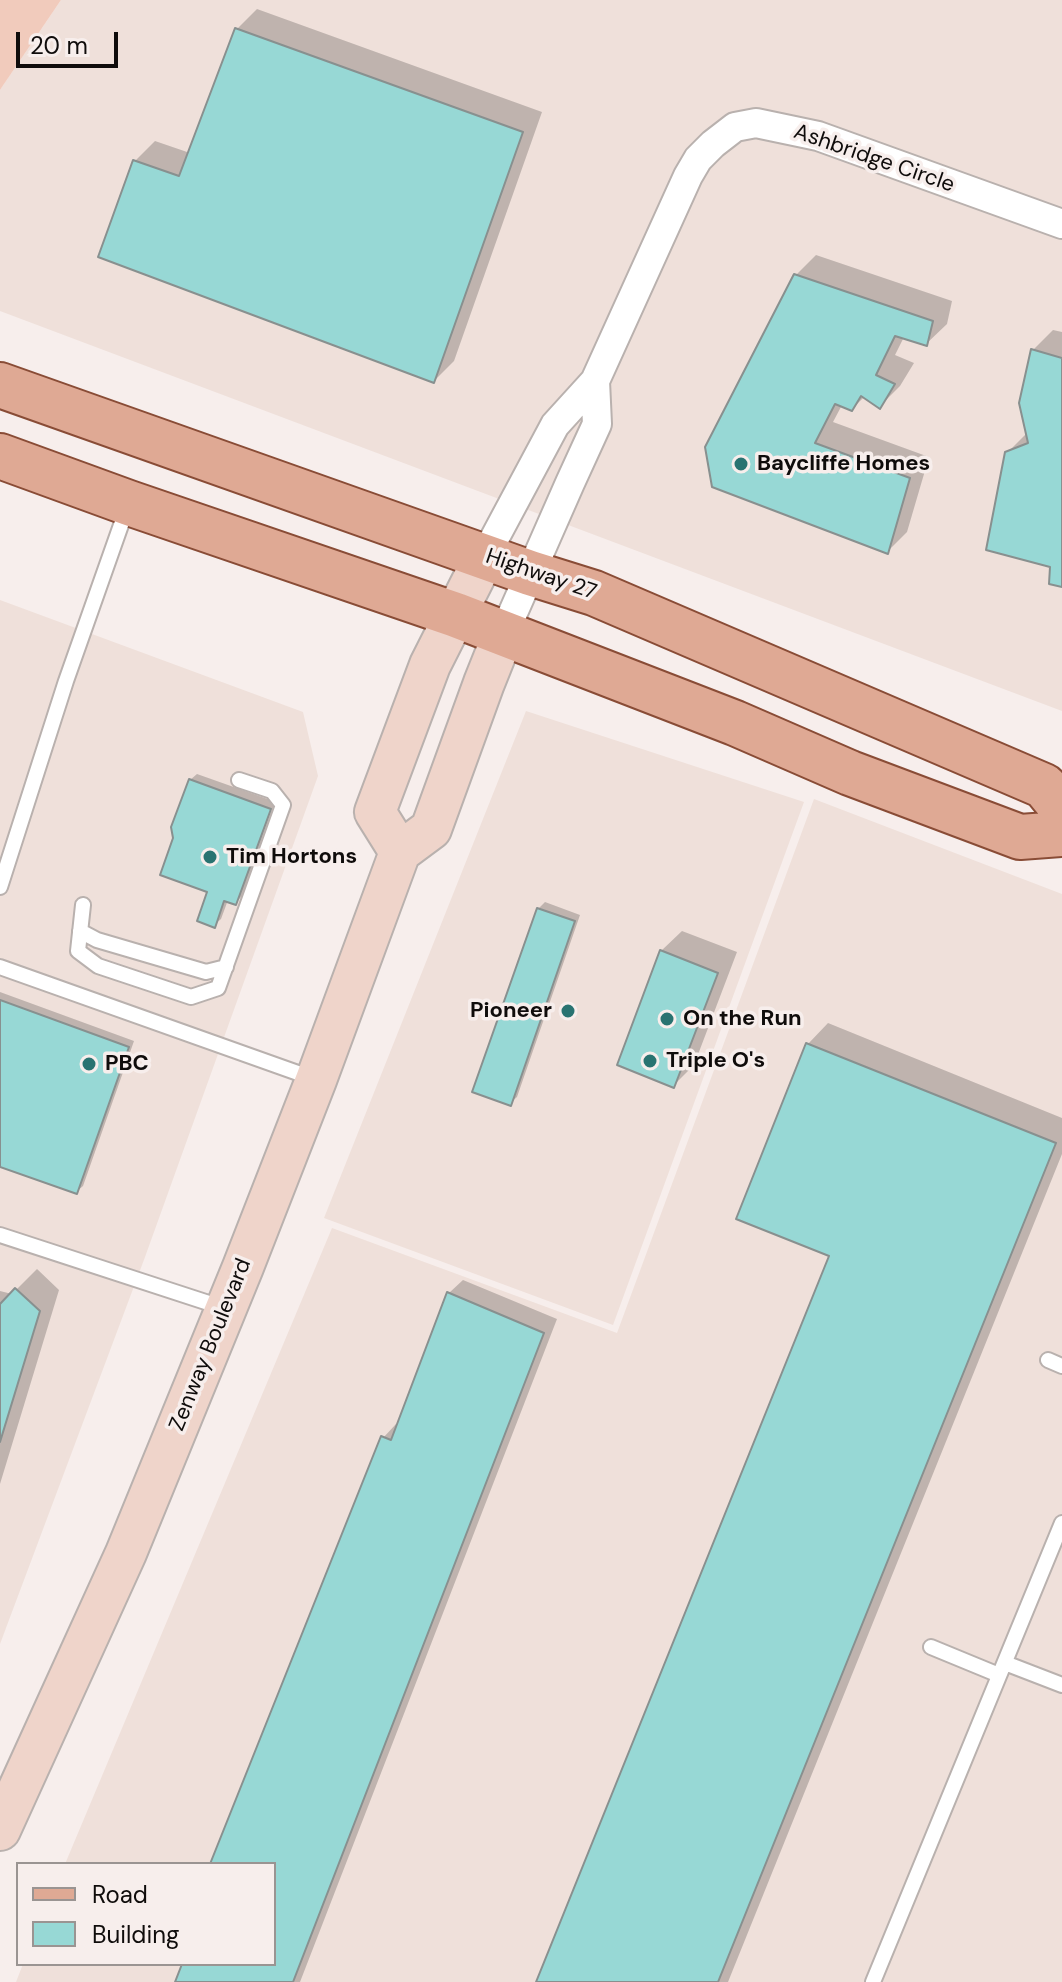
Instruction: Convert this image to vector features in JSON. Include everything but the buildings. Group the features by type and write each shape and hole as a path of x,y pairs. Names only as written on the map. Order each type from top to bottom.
{"main road":[{"name":"Highway 27","path":"0,385 594,593 1044,786 1062,808"},
{"path":"0,456 456,615 735,723 850,773 1020,837 1062,834"}],"street":[{"name":"Ashbridge Circle","path":"485,556 555,425 595,381 688,176 706,152 735,127 756,123 818,136 1062,224"},
{"name":"Ashbridge Circle","path":"504,633 597,424 595,381"},
{"path":"485,556 430,665 375,812 400,852 431,829 504,633"},
{"name":"Zenway Boulevard","path":"0,1830 126,1553 316,1080 400,852"}],"lane":[{"path":"0,887 66,681 129,503"},
{"path":"83,905 78,951 98,966 191,997 218,988 283,805 272,791 239,780"},
{"path":"80,931 97,940 206,972 226,967"},
{"path":"0,967 316,1080"},
{"path":"0,1235 225,1309"},
{"path":"873,1982 1062,1523"},
{"path":"931,1647 1062,1685"}],"shaded area":[{"path":"0,0 61,0 0,90"},
{"path":"61,0 1062,0 1062,711 0,311 0,90"},
{"path":"0,600 303,712 318,776 145,1257 0,1644"},
{"path":"526,711 804,802 613,1325 324,1218"},
{"path":"814,799 1062,894 1062,1982 16,1982 22,1966 276,1966 276,1862 66,1862 332,1228 617,1333"}],"place":[{"name":"Baycliffe Homes","path":"741,464"},
{"name":"Tim Hortons","path":"210,857"},
{"name":"Pioneer","path":"568,1011"},
{"name":"On the Run","path":"667,1019"},
{"name":"Triple O's","path":"650,1061"},
{"name":"PBC","path":"89,1064"}]}
